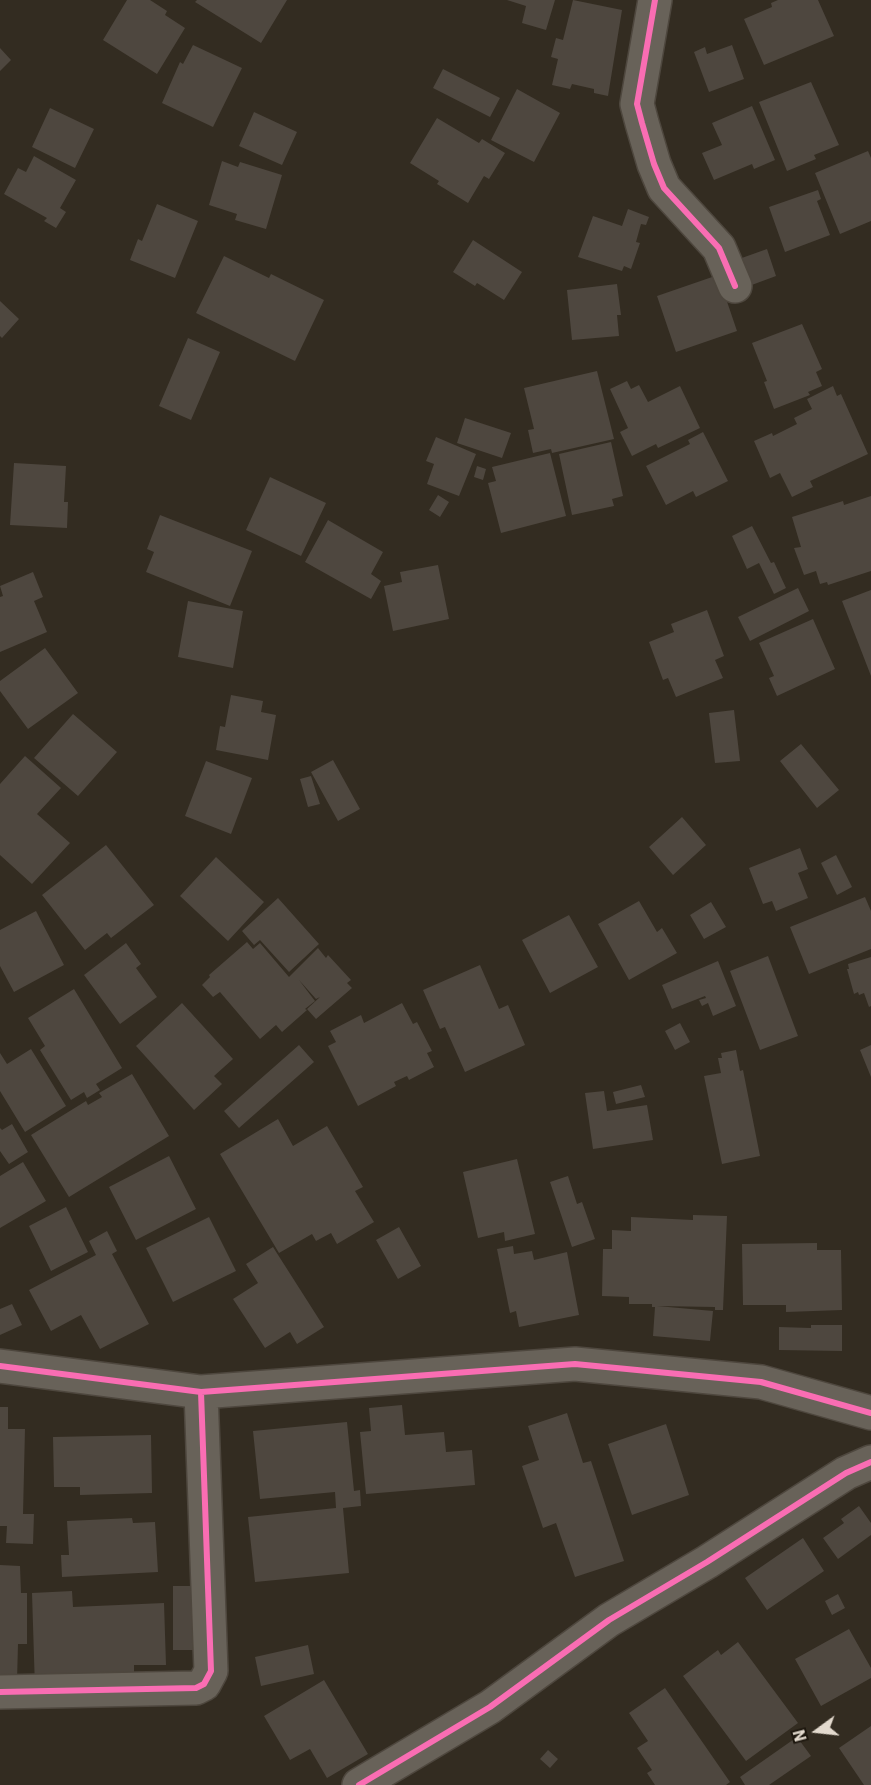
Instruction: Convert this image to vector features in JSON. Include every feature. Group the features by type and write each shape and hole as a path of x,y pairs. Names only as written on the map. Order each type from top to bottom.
{"street":[{"path":"655,0 636,104 654,164 664,188 719,248 735,286"},
{"path":"0,1366 201,1392 574,1364 761,1382 871,1413"},
{"path":"0,1692 196,1688 204,1684 211,1671 201,1392"},
{"path":"359,1785 490,1707 609,1620 707,1562 846,1473 871,1462"}],"building":[{"path":"127,0 150,0 167,11 165,15 185,28 157,74 103,40"},
{"path":"197,0 287,0 261,43 195,2"},
{"path":"507,0 555,0 546,30 522,23 526,6"},
{"path":"573,0 622,10 608,96 594,93 594,89 572,84 570,89 552,85 558,59 551,57 556,38 563,40"},
{"path":"778,0 818,0 834,36 764,65 744,19 772,7 771,3"},
{"path":"193,45 242,68 213,127 162,103 180,62 183,64"},
{"path":"732,45 744,79 709,92 694,52 705,47 707,54"},
{"path":"0,48 11,60 0,71"},
{"path":"443,69 500,98 490,117 433,88"},
{"path":"811,82 839,145 814,155 816,159 787,171 759,102"},
{"path":"517,89 560,113 534,162 491,140"},
{"path":"752,106 775,160 754,169 752,164 714,180 702,153 722,145 712,123"},
{"path":"50,108 94,129 75,168 32,147"},
{"path":"254,112 297,132 282,165 239,146"},
{"path":"437,118 479,143 482,139 505,153 489,179 484,176 468,203 437,184 439,181 410,163"},
{"path":"868,151 871,158 871,221 840,234 815,173"},
{"path":"34,156 76,180 60,208 66,212 56,228 44,221 47,218 4,194 18,168 26,172"},
{"path":"222,161 238,167 240,162 282,175 266,229 235,220 237,214 209,205"},
{"path":"818,190 821,199 817,201 830,235 785,252 769,207"},
{"path":"157,204 198,221 175,278 130,260 138,239 142,241"},
{"path":"628,209 649,217 646,225 641,224 636,242 640,243 631,269 624,266 622,271 578,257 593,216 622,226"},
{"path":"473,240 522,272 504,300 477,283 475,286 453,272"},
{"path":"767,249 776,276 749,286 739,259"},
{"path":"224,256 269,278 271,274 324,300 295,361 196,313"},
{"path":"718,275 737,331 676,352 657,296"},
{"path":"617,284 621,315 617,315 619,336 572,340 567,290"},
{"path":"0,301 19,319 2,338 0,336"},
{"path":"802,324 822,369 816,372 822,386 808,392 810,395 774,409 764,382 767,381 752,343"},
{"path":"188,338 220,352 191,420 159,406"},
{"path":"597,371 614,439 552,453 551,449 533,453 528,430 534,429 524,388"},
{"path":"627,381 631,389 639,385 648,402 680,386 700,428 658,448 656,444 632,456 620,432 628,428 610,389"},
{"path":"833,386 837,396 841,394 868,454 810,481 813,487 792,497 780,473 770,478 754,441 772,433 773,436 797,424 794,418 812,409 807,399"},
{"path":"465,418 511,433 502,458 457,443"},
{"path":"703,432 728,481 696,497 693,491 666,505 646,466 690,444 688,440"},
{"path":"436,437 476,454 459,496 427,484 434,464 426,461"},
{"path":"611,442 623,496 612,499 614,506 572,515 559,454"},
{"path":"550,453 566,516 501,533 488,483 496,481 492,467"},
{"path":"14,463 66,466 64,502 68,502 67,528 10,525"},
{"path":"477,466 486,469 483,480 474,477"},
{"path":"270,477 326,503 301,556 246,530"},
{"path":"438,495 449,502 440,517 429,510"},
{"path":"871,496 871,571 828,585 827,582 820,584 816,571 804,575 794,548 801,547 792,517 843,501 844,505"},
{"path":"160,515 252,551 230,606 146,572 154,552 147,549"},
{"path":"328,520 383,552 371,574 381,581 371,599 305,562"},
{"path":"752,526 771,563 774,562 786,588 774,594 759,563 747,569 732,536"},
{"path":"438,565 449,619 393,631 384,586 402,582 400,572"},
{"path":"33,572 43,597 34,601 47,632 0,652 0,597 3,596 0,586"},
{"path":"798,588 809,611 750,641 738,617"},
{"path":"871,590 871,676 842,601"},
{"path":"188,601 243,611 233,668 178,657"},
{"path":"707,610 724,656 715,660 723,678 676,697 668,678 663,680 649,642 674,632 671,624"},
{"path":"813,619 835,669 777,696 769,678 774,676 759,643"},
{"path":"45,648 78,693 28,729 0,691 0,681"},
{"path":"231,695 263,701 261,712 276,715 268,760 216,750 220,726 225,727"},
{"path":"734,710 740,761 715,763 709,713"},
{"path":"73,714 117,752 78,796 34,758"},
{"path":"801,744 839,790 817,808 780,761"},
{"path":"25,756 61,788 37,814 70,843 32,884 0,855 0,784"},
{"path":"333,760 360,809 338,821 311,772"},
{"path":"206,761 252,778 231,834 185,816"},
{"path":"311,776 320,804 308,807 300,779"},
{"path":"682,817 706,845 673,875 649,847"},
{"path":"106,845 154,905 111,938 107,933 85,950 42,895"},
{"path":"800,848 808,869 798,873 808,898 776,911 772,901 763,904 749,868"},
{"path":"836,855 852,887 837,895 821,863"},
{"path":"216,857 264,902 228,941 180,896"},
{"path":"865,897 871,911 871,949 809,974 790,927"},
{"path":"278,898 319,944 289,972 260,940 254,945 242,931"},
{"path":"639,901 657,932 662,928 677,953 629,980 598,924"},
{"path":"711,902 726,927 704,939 690,915"},
{"path":"36,911 64,965 14,992 0,966 0,930"},
{"path":"569,915 598,967 550,993 522,940"},
{"path":"247,942 253,949 260,943 289,977 318,948 326,958 328,955 351,980 347,983 352,988 316,1019 307,1009 320,997 316,999 299,980 315,1001 282,1032 276,1025 260,1039 220,992 213,997 202,985 210,977 209,975"},
{"path":"126,943 141,964 136,968 157,997 120,1024 84,975"},
{"path":"768,956 798,1036 760,1050 730,971"},
{"path":"871,957 871,1006 869,1007 864,993 854,994 847,969 849,969 848,964"},
{"path":"718,961 736,1006 713,1016 708,1003 702,1006 699,1000 706,998 705,996 672,1009 662,985"},
{"path":"480,965 499,1009 508,1005 525,1045 465,1072 445,1027 440,1029 423,990"},
{"path":"74,989 122,1068 96,1084 100,1090 87,1098 84,1092 71,1100 40,1050 45,1046 28,1018"},
{"path":"182,1003 233,1059 214,1076 222,1084 194,1110 136,1046"},
{"path":"402,1003 413,1024 417,1022 432,1051 427,1053 434,1067 409,1080 407,1076 394,1082 396,1086 358,1106 328,1046 336,1042 330,1031 361,1015 364,1023"},
{"path":"680,1023 690,1042 675,1050 665,1031"},
{"path":"299,1045 314,1062 239,1128 224,1111"},
{"path":"871,1045 871,1077 860,1050"},
{"path":"31,1049 66,1106 25,1132 0,1091 0,1053 7,1064"},
{"path":"736,1050 740,1071 743,1070 760,1156 722,1164 704,1076 721,1073 718,1058 722,1058 721,1053"},
{"path":"132,1074 169,1136 69,1197 31,1135 86,1101 88,1105 102,1097 99,1093"},
{"path":"641,1085 645,1097 616,1104 613,1092"},
{"path":"604,1091 607,1111 647,1105 653,1140 593,1149 585,1093"},
{"path":"278,1119 293,1146 327,1126 363,1187 355,1191 374,1222 337,1244 331,1233 316,1241 312,1234 279,1253 220,1154"},
{"path":"12,1124 28,1152 9,1164 0,1151 0,1128 2,1130"},
{"path":"169,1156 196,1209 136,1240 109,1187"},
{"path":"517,1159 535,1234 505,1241 504,1232 478,1238 463,1172"},
{"path":"23,1162 46,1201 0,1228 0,1176"},
{"path":"568,1176 577,1204 582,1202 595,1239 572,1247 550,1182"},
{"path":"66,1207 88,1252 51,1271 29,1226"},
{"path":"693,1215 727,1216 723,1310 715,1310 715,1307 657,1306 713,1311 710,1341 653,1336 655,1307 652,1307 652,1304 629,1304 629,1297 602,1296 603,1249 612,1249 612,1230 631,1231 631,1217 693,1220"},
{"path":"209,1217 236,1271 173,1302 146,1248"},
{"path":"399,1227 421,1266 398,1279 376,1240"},
{"path":"107,1231 117,1251 112,1254 149,1324 100,1349 81,1315 51,1331 29,1290 96,1255 89,1241"},
{"path":"817,1243 817,1250 841,1250 842,1310 786,1312 786,1305 743,1305 742,1244"},
{"path":"513,1246 514,1254 532,1251 534,1260 567,1252 579,1315 519,1327 516,1311 510,1313 497,1249"},
{"path":"273,1247 324,1327 297,1344 290,1332 265,1348 233,1299 258,1283 246,1264"},
{"path":"12,1304 22,1325 0,1335 0,1309"},
{"path":"811,1325 842,1325 842,1351 779,1350 779,1327 811,1328"},
{"path":"402,1405 405,1435 444,1432 446,1452 472,1450 475,1485 366,1494 360,1432 371,1431 369,1408"},
{"path":"0,1407 8,1407 8,1429 25,1429 23,1514 34,1514 33,1544 6,1543 7,1526 0,1526"},
{"path":"567,1413 583,1463 591,1461 624,1561 575,1577 556,1523 543,1528 522,1466 539,1460 528,1426"},
{"path":"347,1422 354,1491 360,1490 361,1506 343,1508 349,1573 255,1582 248,1517 336,1508 335,1492 260,1499 253,1431"},
{"path":"666,1424 689,1495 632,1515 608,1444"},
{"path":"151,1435 152,1493 80,1495 80,1487 54,1487 53,1437"},
{"path":"859,1506 871,1523 871,1535 838,1559 823,1538 844,1523 841,1519"},
{"path":"132,1518 133,1523 155,1522 158,1572 62,1577 61,1555 69,1555 67,1521"},
{"path":"803,1538 824,1571 767,1610 745,1578"},
{"path":"0,1565 20,1566 21,1593 27,1593 27,1644 18,1644 17,1681 0,1681"},
{"path":"173,1586 206,1586 206,1650 173,1650"},
{"path":"72,1591 73,1607 164,1603 166,1665 134,1665 134,1672 51,1676 35,1689 32,1593"},
{"path":"838,1594 845,1608 832,1615 825,1601"},
{"path":"849,1629 871,1668 871,1678 821,1706 795,1659"},
{"path":"738,1642 798,1723 746,1761 683,1676 718,1650 721,1655"},
{"path":"308,1645 314,1674 261,1686 255,1657"},
{"path":"324,1680 368,1754 327,1778 310,1749 290,1760 264,1716"},
{"path":"665,1688 730,1782 726,1785 655,1785 647,1773 652,1770 637,1748 648,1741 629,1713"},
{"path":"871,1726 871,1785 864,1785 839,1748"},
{"path":"797,1737 811,1756 769,1785 745,1785 740,1777"},
{"path":"548,1750 558,1759 550,1768 540,1759"}],"cycle path":[{"path":"655,0 637,104 642,123 664,188 719,248 735,286"},
{"path":"0,1366 201,1392 575,1364 761,1382 871,1413"},
{"path":"0,1692 196,1688 204,1684 211,1671 201,1392"},
{"path":"359,1785 490,1707 609,1620 707,1562 846,1473 871,1462"}]}
